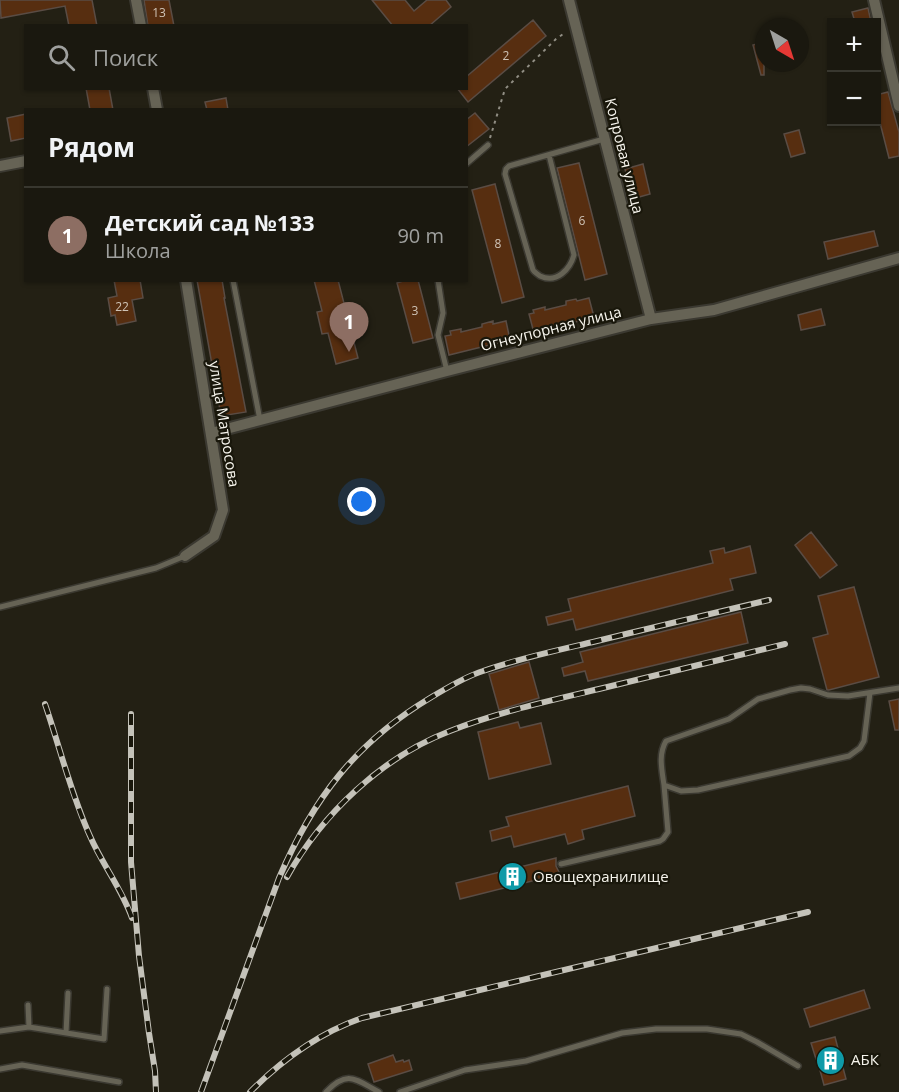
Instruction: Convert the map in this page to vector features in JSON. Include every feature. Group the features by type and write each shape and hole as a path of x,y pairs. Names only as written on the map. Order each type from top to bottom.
{"street":[{"path":"136,0 141,24"},
{"name":"Копровая улица","path":"569,0 651,319"},
{"path":"874,0 899,106"},
{"path":"153,90 157,108"},
{"path":"0,166 24,161"},
{"name":"Огнеупорная улица","path":"211,433 651,319 714,310 899,258"},
{"name":"улица Матросова","path":"185,556 214,536 223,510 186,282"}],"lane":[{"path":"549,156 574,255 572,264 564,274 551,278 540,276 533,270 505,174 506,169 509,166 604,139"},
{"path":"468,162 488,145"},
{"path":"233,282 261,420"},
{"path":"438,282 443,313 438,335 447,371"},
{"path":"0,607 156,568 185,556"},
{"path":"561,864 663,839 668,832 661,760 666,741 729,719 758,699 768,695 801,688 838,696 899,688"},
{"path":"664,785 681,791 698,790 849,756 860,748 864,741 870,693"},
{"path":"0,1031 28,1027 104,1039 107,989"},
{"path":"66,1033 68,993"},
{"path":"28,1005 28,1027"},
{"path":"400,1092 465,1070 526,1061 622,1033 656,1029 707,1029 741,1034 798,1066"},
{"path":"0,1069 22,1065 119,1082"},
{"path":"326,1092 338,1082 353,1078 379,1092"}],"path":[{"path":"488,145 505,89 556,39 575,24"}],"building":[{"path":"0,0 92,0 97,24 69,24 65,6 1,18"},
{"path":"144,0 169,0 174,24 148,24"},
{"path":"372,0 405,0 414,11 427,0 446,0 451,7 431,24 391,24"},
{"path":"868,8 870,18 854,18 852,12"},
{"path":"533,20 546,36 468,102 459,90 468,90 468,75"},
{"path":"86,90 109,90 113,108 90,108"},
{"path":"888,92 899,132 899,156 889,158 881,126 881,94"},
{"path":"226,98 228,108 206,108 205,102"},
{"path":"475,113 489,129 468,145 468,118"},
{"path":"24,114 24,138 11,141 7,118"},
{"path":"799,130 805,153 791,157 784,134"},
{"path":"579,163 607,274 585,280 557,168"},
{"path":"643,164 650,194 632,199 625,169"},
{"path":"495,184 524,297 502,303 472,190"},
{"path":"874,231 878,246 828,259 824,242"},
{"path":"114,282 140,282 143,298 132,300 136,321 117,325 115,315 111,316 108,298 117,296"},
{"path":"197,282 222,282 246,412 221,416"},
{"path":"315,282 339,282 358,358 336,364 328,333 322,334 317,312 322,311"},
{"path":"419,282 433,338 413,343 397,283"},
{"path":"589,298 594,317 534,333 529,314 534,313 533,310 545,307 545,310 566,305 566,301"},
{"path":"821,309 825,325 801,330 798,315"},
{"path":"493,321 493,324 506,321 510,340 449,355 445,336 451,335 450,331 461,329 461,332 482,327 482,324"},
{"path":"811,532 837,565 820,578 795,545"},
{"path":"750,546 756,573 730,579 733,590 576,630 573,619 548,625 546,617 571,611 568,599 713,563 710,551 724,548 725,553"},
{"path":"854,587 879,677 827,690 813,638 828,634 818,596"},
{"path":"741,612 748,643 588,681 585,671 564,676 562,668 583,662 580,652"},
{"path":"529,662 539,698 499,710 489,674"},
{"path":"899,699 899,730 895,730 889,701"},
{"path":"518,722 520,728 541,723 551,764 489,779 478,732"},
{"path":"628,786 635,816 582,830 584,839 568,844 565,834 514,847 511,836 492,841 490,831 509,826 506,817"},
{"name":"Овощехранилище","path":"556,858 556,866 560,874 460,899 456,883"},
{"path":"864,990 870,1008 810,1027 804,1009"},
{"name":"АБК","path":"835,1037 846,1079 824,1085 811,1043"},
{"path":"393,1055 396,1062 409,1060 412,1070 374,1082 368,1064"}],"railway":[{"path":"201,1092 279,878 292,849 306,823 339,775 380,734 403,715 430,698 483,671 540,654 769,600"},
{"path":"287,877 318,831 356,790 378,772 425,742 468,724 524,707 785,644"},
{"path":"45,704 83,820 132,918"},
{"path":"131,714 131,862 139,956 156,1092"},
{"path":"250,1092 302,1049 331,1031 362,1018 808,912"}],"place":[{"name":"Детский сад №133","path":"349,352"},
{"name":"Овощехранилище","path":"512,877"},
{"name":"АБК","path":"830,1060"}]}
